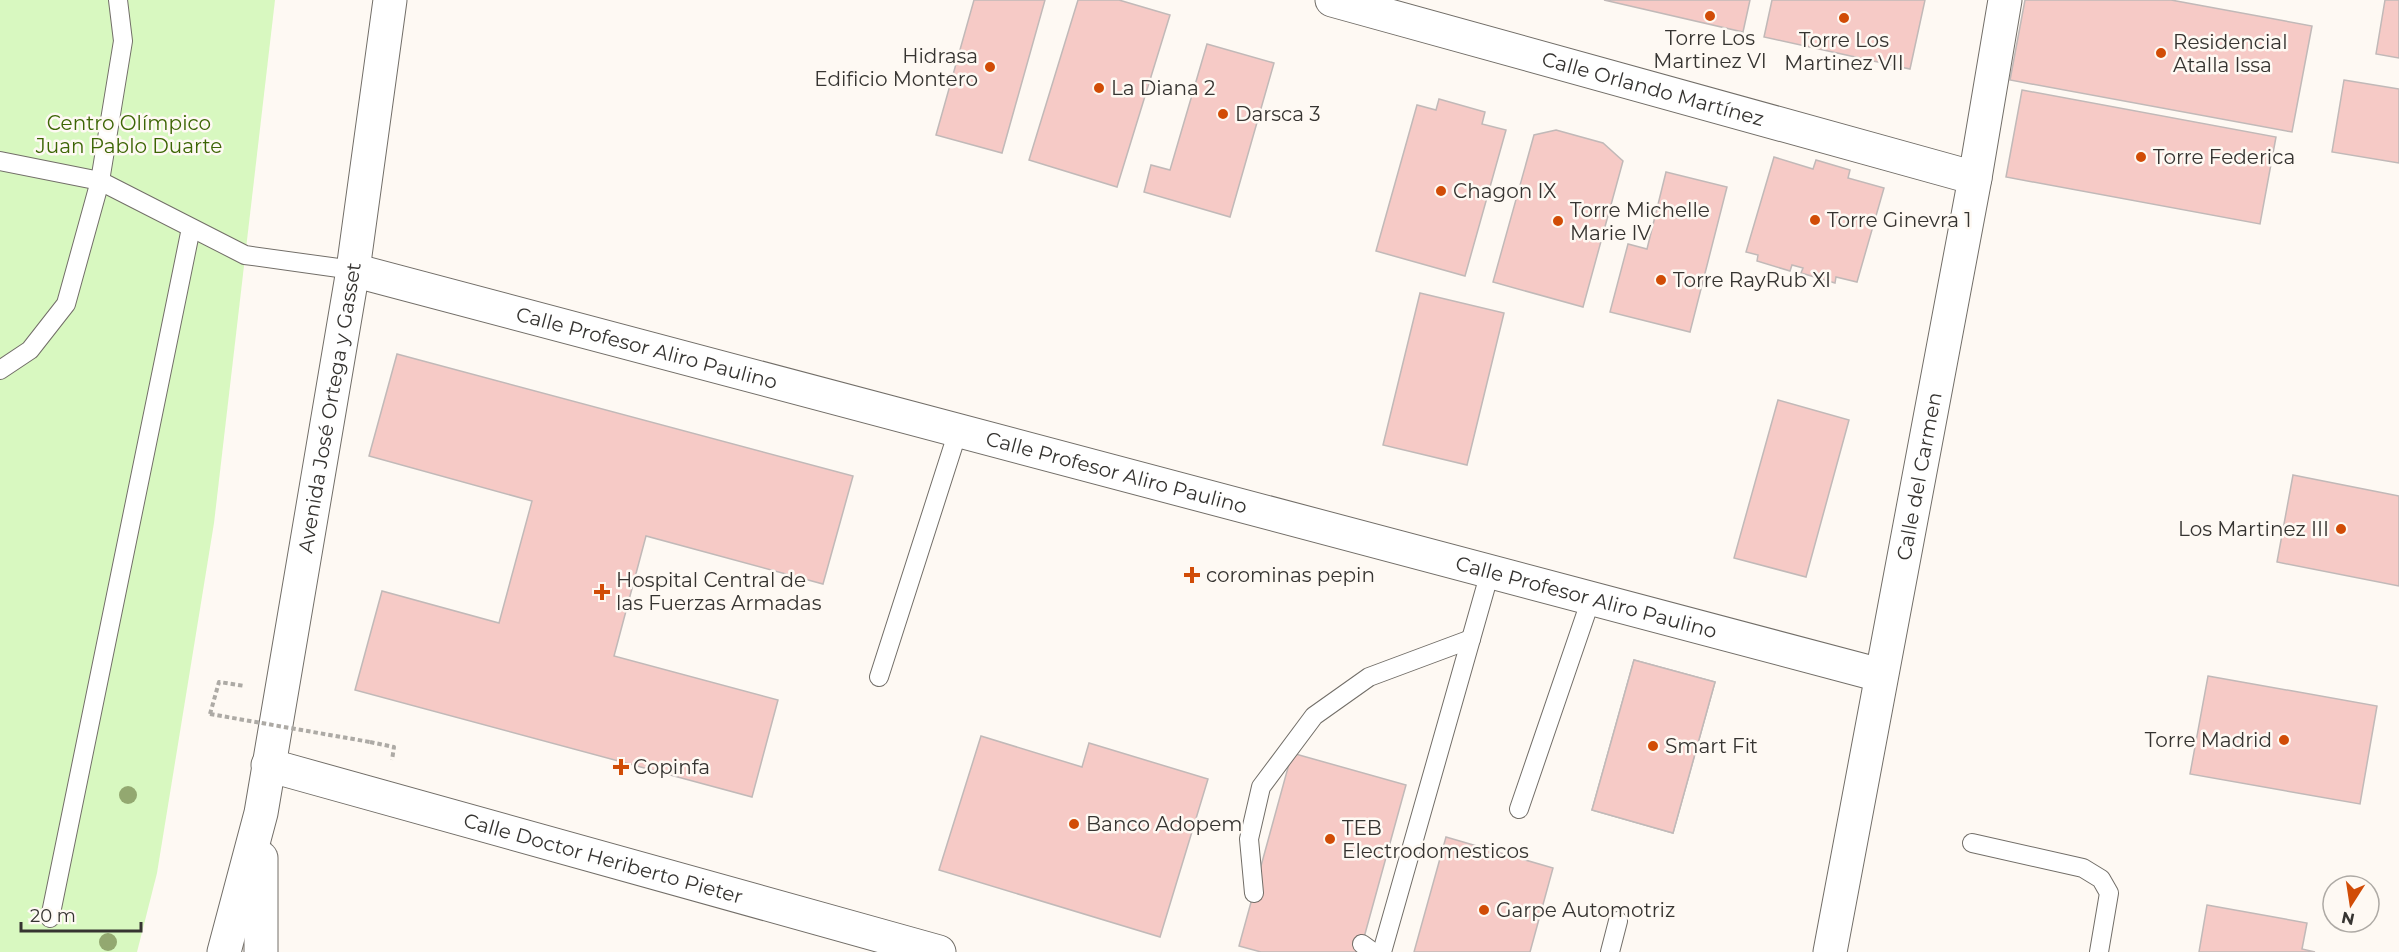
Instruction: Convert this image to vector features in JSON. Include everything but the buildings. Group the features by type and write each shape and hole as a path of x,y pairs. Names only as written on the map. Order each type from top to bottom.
{"street":[{"name":"Avenida José Ortega y Gasset","path":"224,952 261,813 354,270 390,0"},
{"name":"Calle Orlando Martínez","path":"1332,0 1975,178"},
{"name":"Calle del Carmen","path":"1830,952 1880,675 1975,178 2005,0"},
{"name":"Calle Profesor Aliro Paulino","path":"354,270 1880,675"},
{"name":"Calle Doctor Heriberto Pieter","path":"268,765 939,952"},
{"name":"Avenida José Ortega y Gasset","path":"261,813 261,952"}],"lane":[{"path":"0,370 30,350 66,304 100,182 123,41 118,0"},
{"path":"0,161 100,182 245,255 354,270"},
{"path":"50,918 191,228"},
{"path":"879,677 958,431"},
{"path":"1382,952 1490,572"},
{"path":"1519,809 1591,599"},
{"path":"1254,893 1250,839 1261,787 1314,716 1369,677 1471,639"},
{"path":"1972,843 2084,868 2101,879 2109,893 2099,952"},
{"path":"1610,952 1618,921"}],"path":[{"path":"219,682 210,714 394,747"}],"green space":[{"name":"Centro Olímpico Juan Pablo Duarte","path":"0,0 275,0 214,523 157,873 137,952 0,952"}],"place":[{"name":"Torre Los Martinez VI","path":"1710,16"},
{"name":"Torre Los Martinez VII","path":"1844,18"},
{"name":"Residencial Atalla Issa","path":"2161,53"},
{"name":"Hidrasa Edificio Montero","path":"990,67"},
{"name":"La Diana 2","path":"1099,88"},
{"name":"Darsca 3","path":"1223,114"},
{"name":"Torre Federica","path":"2141,157"},
{"name":"Chagon IX","path":"1441,191"},
{"name":"Torre Ginevra 1","path":"1815,220"},
{"name":"Torre Michelle Marie IV","path":"1558,221"},
{"name":"Torre RayRub XI","path":"1661,280"},
{"name":"Los Martinez III","path":"2341,529"},
{"name":"corominas pepin","path":"1192,575"},
{"name":"Hospital Central de las Fuerzas Armadas","path":"602,592"},
{"name":"Torre Madrid","path":"2284,740"},
{"name":"Smart Fit","path":"1653,746"},
{"name":"Copinfa","path":"621,767"},
{"name":"Banco Adopem","path":"1074,824"},
{"name":"TEB Electrodomesticos","path":"1330,839"},
{"name":"Garpe Automotriz","path":"1484,910"}]}
